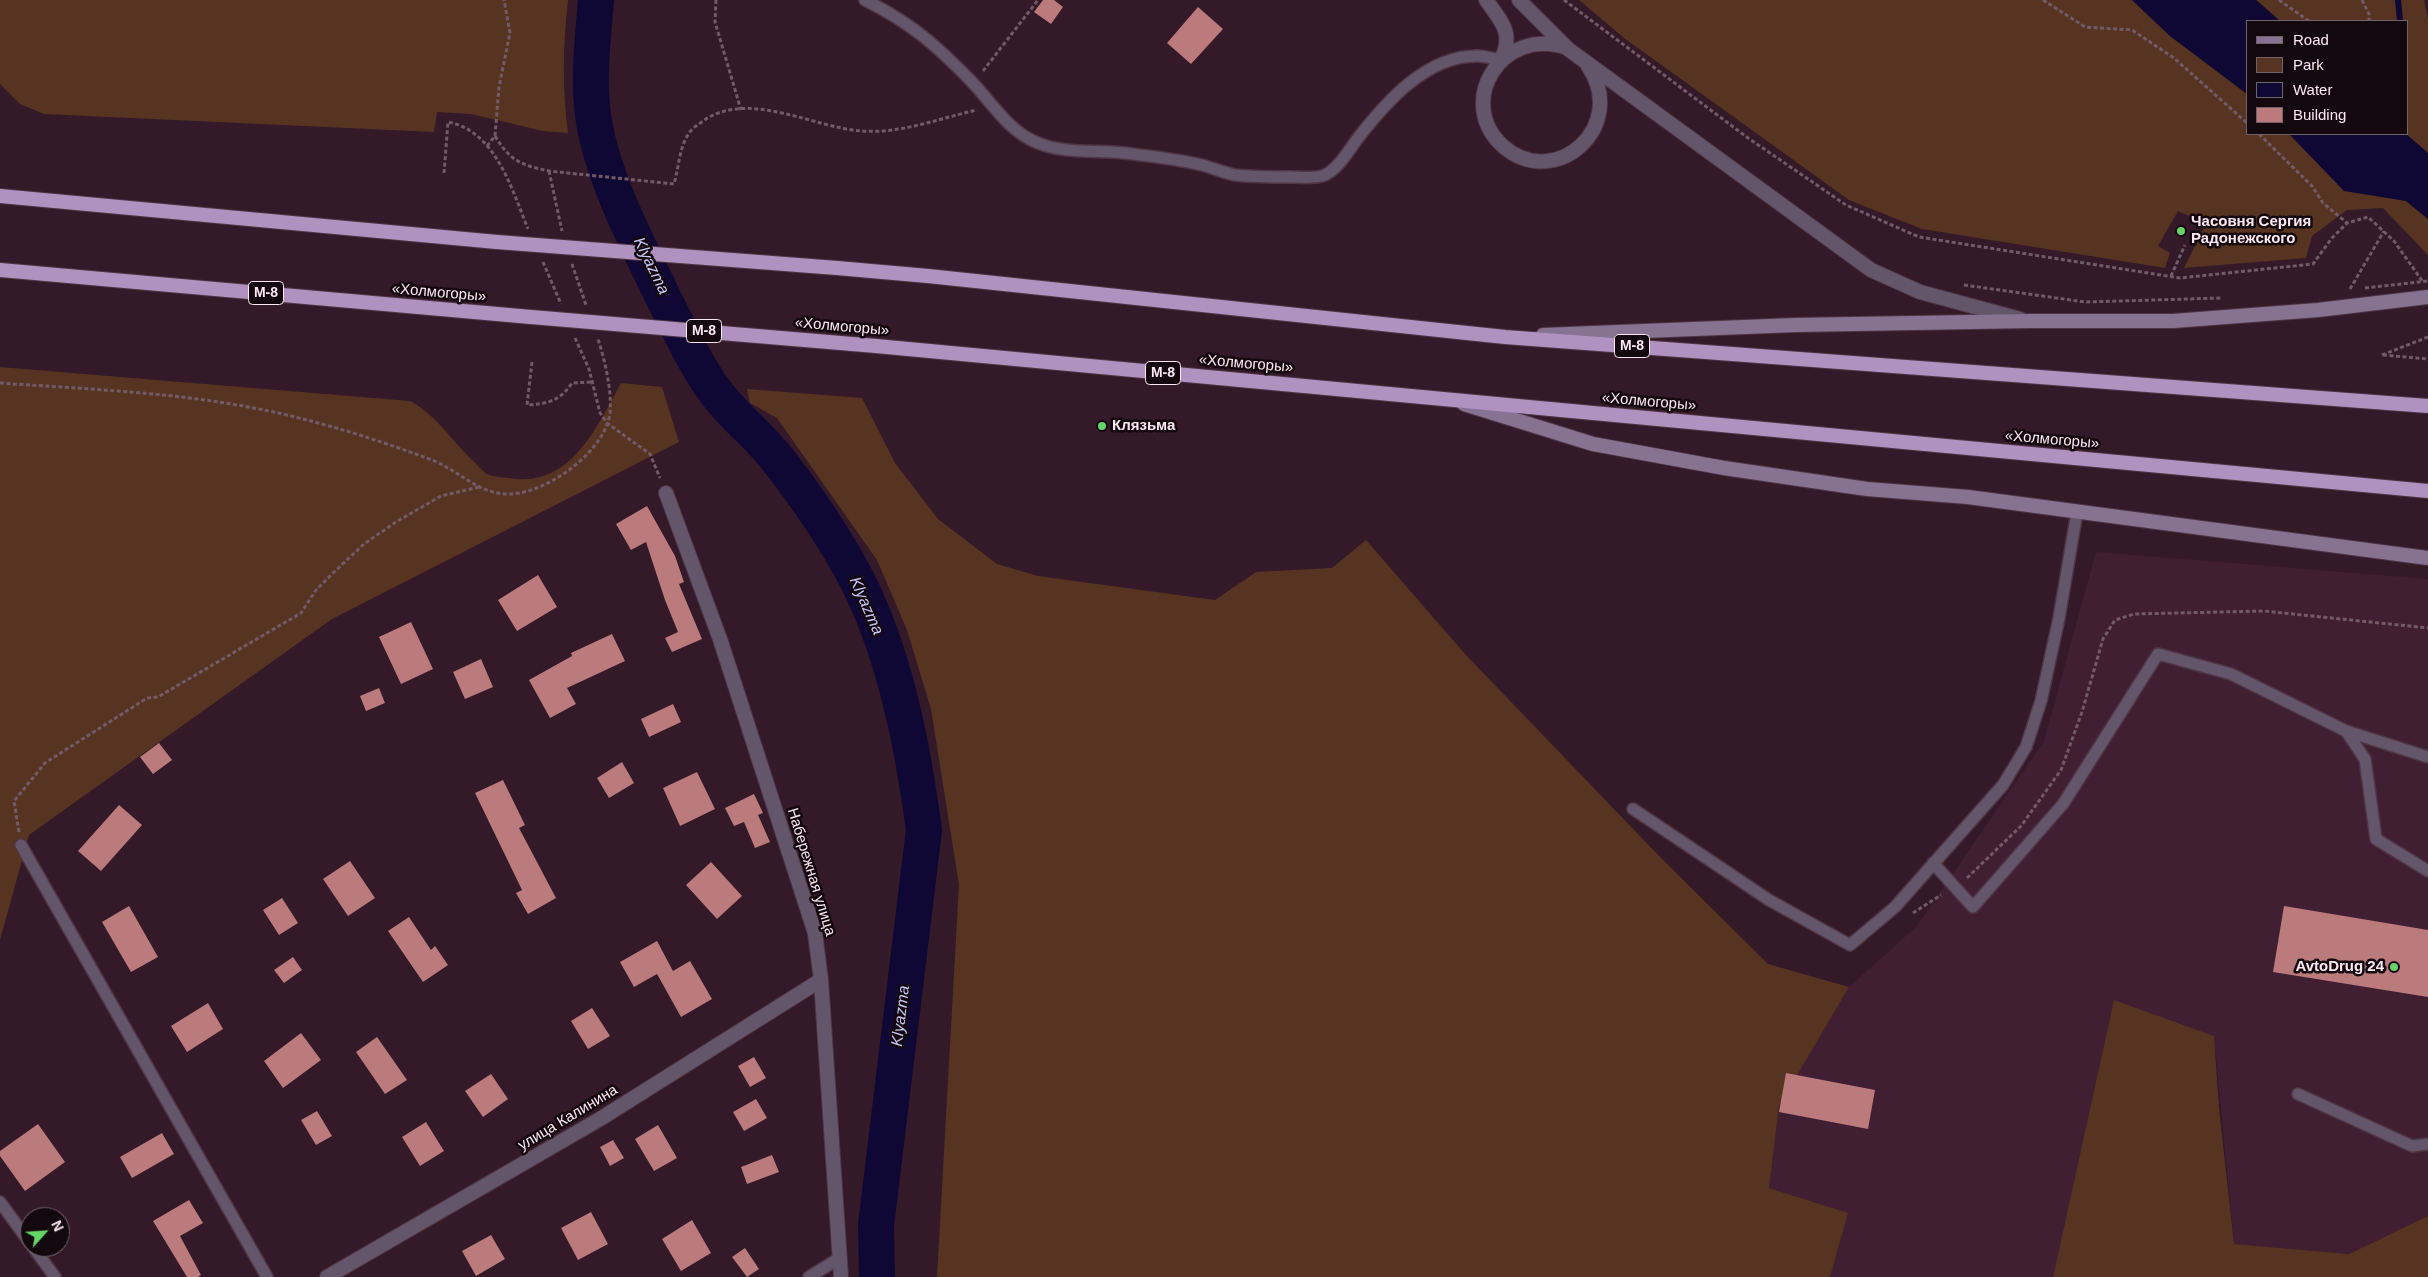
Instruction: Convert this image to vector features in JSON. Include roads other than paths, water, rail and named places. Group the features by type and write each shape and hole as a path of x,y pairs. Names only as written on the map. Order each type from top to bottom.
{"highway":[{"name":"М-8","path":"0,196 497,242 928,276 1505,336 2428,406"},
{"name":"«Холмогоры»","path":"0,270 876,346 2428,491"}],"main road":[{"path":"1505,336 1795,325 2030,321 2173,321 2318,310 2428,297"},
{"path":"1449,400 1593,444 1724,468 1867,489 1968,497 2428,558"}],"street":[{"path":"1486,0 1503,23 1508,38 1501,60 1485,88 1484,108 1488,124 1495,137 1512,152 1535,160 1553,160 1574,152 1591,135 1601,111 1600,89 1584,60"},
{"path":"1519,0 1568,49 1871,270 1920,292 2030,321"},
{"path":"1501,60 1521,47 1534,44 1551,44 1568,49"},
{"name":"Набережная улица","path":"666,493 720,639 815,934 821,980 840,1277"},
{"name":"улица Калинина","path":"327,1277 600,1119 821,980"}],"lane":[{"path":"865,0 892,14 921,33 973,84 1011,126 1037,143 1075,151 1132,154 1202,165 1232,174 1263,178 1312,177 1325,174 1336,165 1374,117 1398,94 1422,75 1440,64 1458,59 1478,56 1501,60"},
{"path":"1633,809 1768,900 1850,945 1895,907 2003,785 2026,747 2041,701 2059,618 2078,512"},
{"path":"1933,863 1973,907 2063,804 2158,654 2231,674 2346,731 2428,758"},
{"path":"2346,731 2365,759 2376,838 2428,871"},
{"path":"21,844 267,1277"},
{"path":"2298,1094 2412,1146 2428,1144"},
{"path":"0,1202 20,1229"},
{"path":"40,1257 55,1277"},
{"path":"809,1277 838,1259"}],"water":[{"path":"2132,0 2256,0 2279,20 2246,20 2246,93 2170,36"},
{"path":"2290,135 2407,135 2428,153 2428,219 2406,201 2344,191"}],"waterway":[{"name":"Klyazma","path":"596,0 591,72 593,115 604,162 622,211 644,259 708,381 729,408 767,447 786,470 822,521 854,574 885,647 909,738 924,830 876,1225 877,1277"},
{"path":"2398,0 2400,20"}],"place":[{"name":"Часовня Сергия Радонежского","path":"2181,231"},
{"name":"Клязьма","path":"1102,426"},
{"name":"AvtoDrug 24","path":"2394,967"}]}
